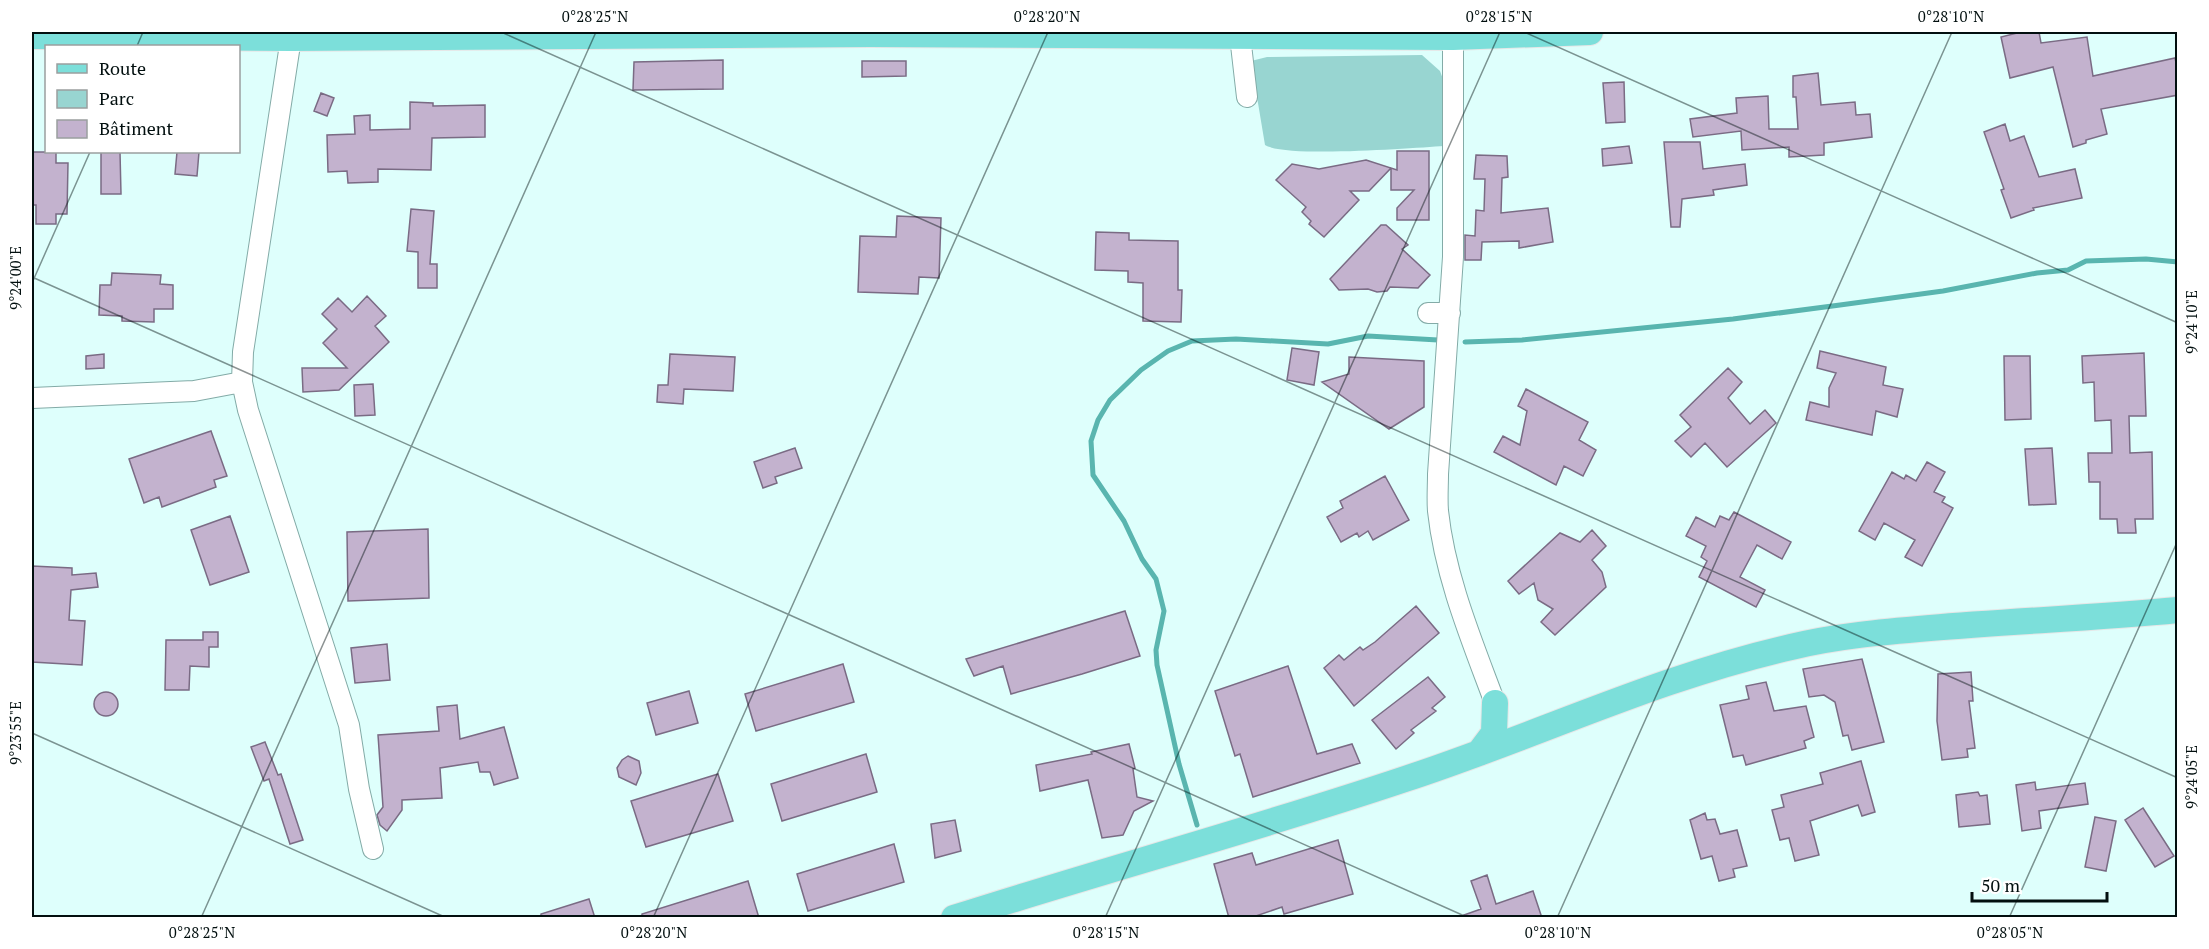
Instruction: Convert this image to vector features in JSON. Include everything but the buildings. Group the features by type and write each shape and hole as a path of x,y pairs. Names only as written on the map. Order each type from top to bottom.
{"main road":[{"path":"32,36 291,38 862,34 1453,36 1590,32"},
{"path":"954,918 1405,779 1587,711 1704,671 1790,647 1842,637 1991,623 2178,610"},
{"path":"1495,703 1512,725 1534,732"},
{"path":"1479,753 1494,733 1495,703"}],"street":[{"path":"1240,36 1247,97"},
{"path":"1453,36 1453,246 1438,474 1438,508 1452,581 1495,703"},
{"path":"291,38 243,352 243,382 256,440 292,544 349,725 361,798 374,849"},
{"path":"1428,313 1450,313"},
{"path":"32,398 194,391 243,382"}],"green space":[{"path":"1422,55 1440,71 1444,82 1444,146 1323,152 1277,149 1265,145 1251,61 1267,57"}],"waterway":[{"path":"1465,342 1522,340 1733,319 1943,291 2037,273 2068,270 2086,261 2146,259 2178,262"},
{"path":"1197,825 1179,764 1157,665 1156,650 1164,611 1156,579 1142,559 1124,521 1093,475 1091,441 1098,420 1110,400 1141,370 1168,351 1192,341 1236,339 1328,344 1368,336 1438,340"}]}
